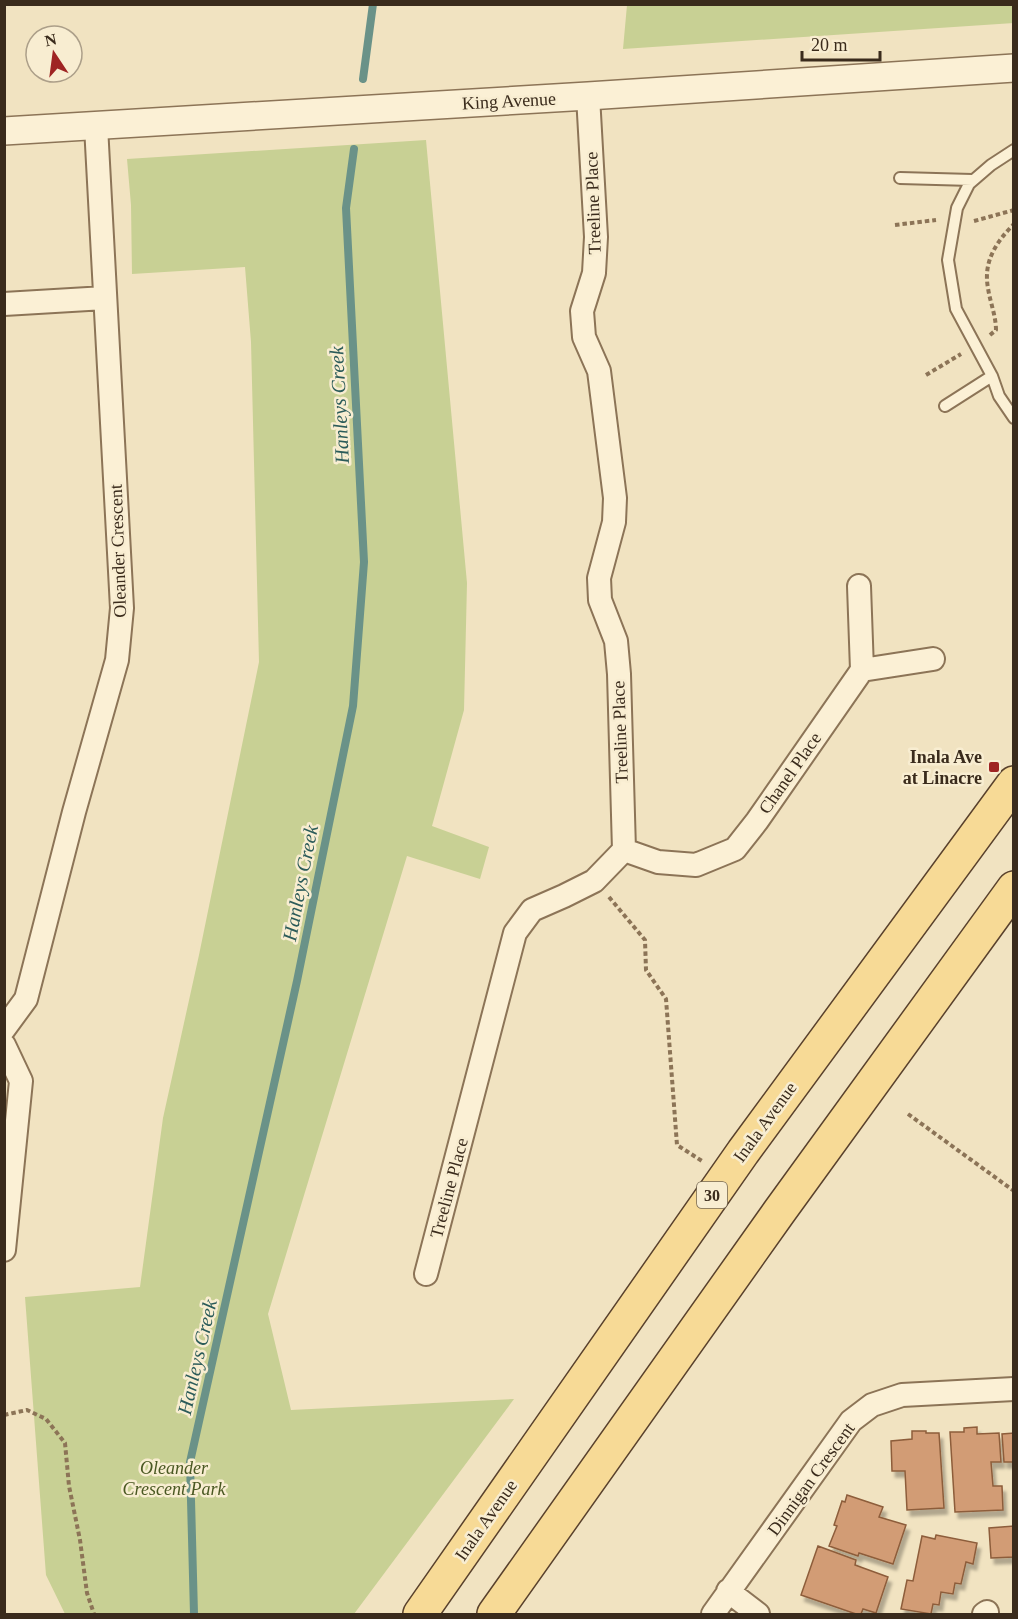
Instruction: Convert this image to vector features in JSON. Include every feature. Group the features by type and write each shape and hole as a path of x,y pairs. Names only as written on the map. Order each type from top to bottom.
{"main road":[{"name":"Inala Avenue","path":"420,1614 743,1152 1014,783"},
{"path":"494,1614 779,1212 1014,888"}],"street":[{"name":"King Avenue","path":"4,131 1014,68"},
{"name":"Treeline Place","path":"426,1274 515,933 532,910 594,880 624,850 619,674 615,641 600,600 599,578 614,522 615,498 599,371 584,337 582,311 594,273 596,237 588,96"},
{"name":"Oleander Crescent","path":"4,1029 26,999 74,812 117,660 122,608 96,126"},
{"path":"4,304 105,298"},
{"path":"859,586 862,670 933,659"},
{"name":"Chanel Place","path":"624,850 658,862 696,865 735,849 862,670"},
{"path":"4,1045 21,1081 4,1250"},
{"name":"Dinnigan Crescent","path":"713,1614 851,1421 872,1405 902,1395 1014,1389"},
{"path":"728,1591 758,1614"}],"lane":[{"path":"1014,150 991,165 969,184 957,208 948,260 956,309 992,376 999,396 1014,418"},
{"path":"900,178 972,180"},
{"path":"945,406 992,376"}],"path":[{"path":"895,225 937,220 978,221 1014,210"},
{"path":"926,375 996,330 987,286 987,269 1001,237 1014,224"},
{"path":"594,880 645,940 646,970 666,999 677,1145 702,1161"},
{"path":"908,1114 1014,1191"},
{"path":"4,1415 27,1410 46,1419 65,1443 69,1486 80,1540 87,1593 94,1614"}],"green space":[{"path":"1013,4 1014,23 623,49 627,5"},
{"name":"Oleander Crescent Park","path":"426,140 467,583 464,710 432,826 489,847 480,879 407,856 268,1314 291,1410 514,1399 354,1614 65,1614 46,1575 25,1297 140,1287 163,1118 259,662 251,342 245,267 132,274 131,205 127,159"}],"building":[{"path":"977,1427 977,1434 999,1433 1001,1462 991,1462 993,1486 1002,1486 1003,1510 955,1512 950,1432 964,1432 964,1428"},
{"path":"912,1431 939,1433 944,1508 907,1510 905,1471 892,1471 891,1441 912,1439"},
{"path":"1014,1433 1014,1477 1013,1462 1004,1462 1002,1434"},
{"path":"847,1495 883,1507 879,1517 906,1525 893,1564 829,1546 837,1526 834,1525 842,1501 845,1502"},
{"path":"1014,1526 1014,1557 991,1558 989,1528"},
{"path":"936,1535 977,1543 973,1564 966,1562 961,1584 955,1583 953,1594 941,1592 939,1605 933,1604 931,1614 901,1609 907,1580 913,1581 922,1536 935,1539"},
{"path":"818,1546 856,1560 855,1565 888,1577 876,1613 863,1609 861,1614 856,1614 801,1595"}],"waterway":[{"name":"Hanleys Creek","path":"363,79 373,4"},
{"name":"Hanleys Creek","path":"194,1614 190,1462 297,981 353,706 364,562 346,208 354,149"}],"place":[{"name":"Inala Ave at Linacre","path":"994,767"}]}
